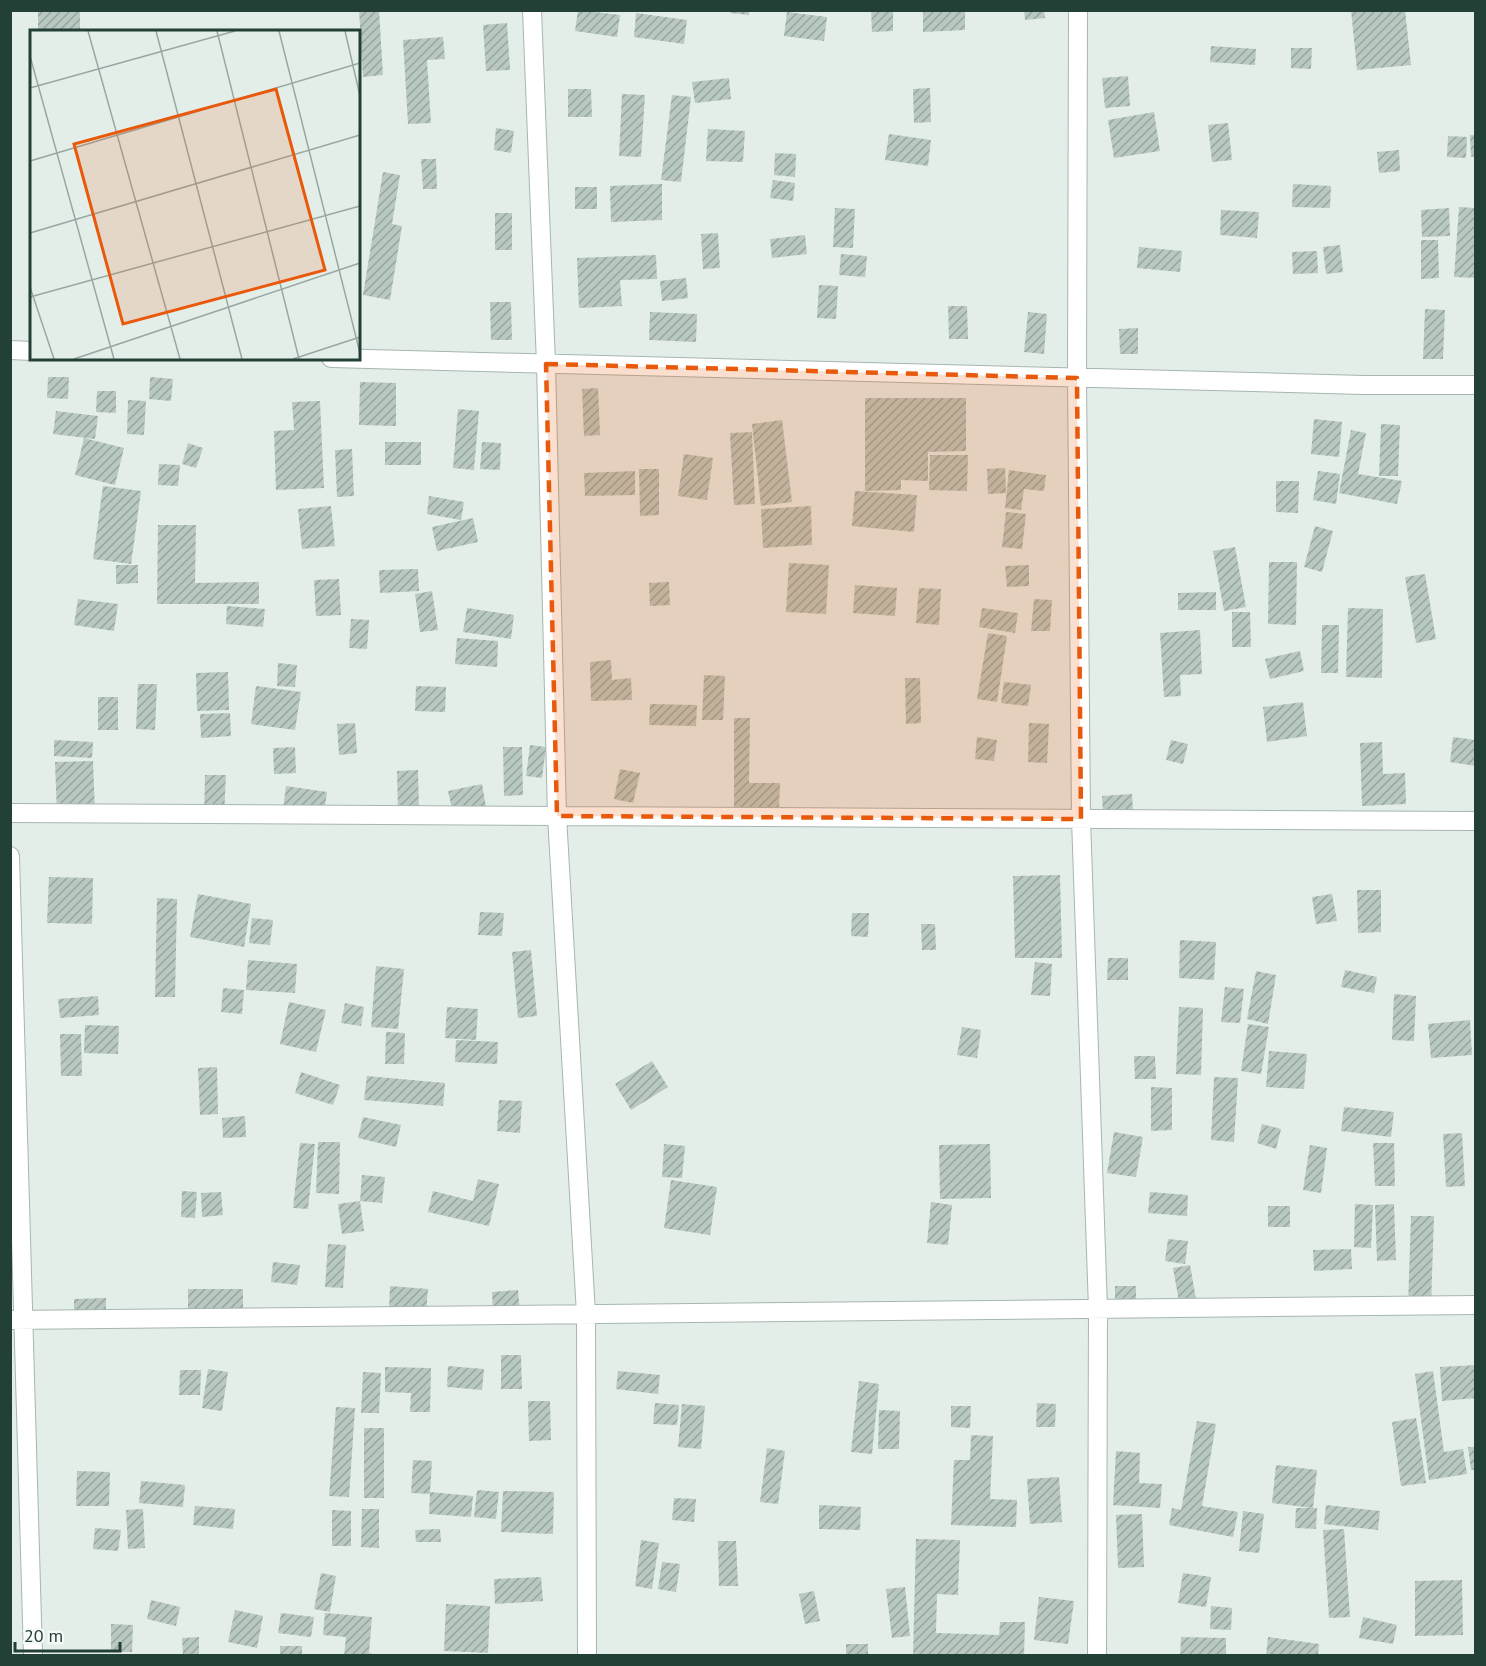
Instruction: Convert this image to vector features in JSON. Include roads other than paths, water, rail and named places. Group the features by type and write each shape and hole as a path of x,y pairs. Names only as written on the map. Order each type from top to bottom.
{"street":[{"path":"532,10 546,364 557,816 586,1314 587,1656"},
{"path":"1078,10 1077,378 1081,819 1098,1309 1097,1656"},
{"path":"10,350 30,351"},
{"path":"360,359 1364,385 1476,385"},
{"path":"10,813 1476,821"},
{"path":"10,856 17,1320 33,1656"},
{"path":"17,1320 1476,1305"}]}
